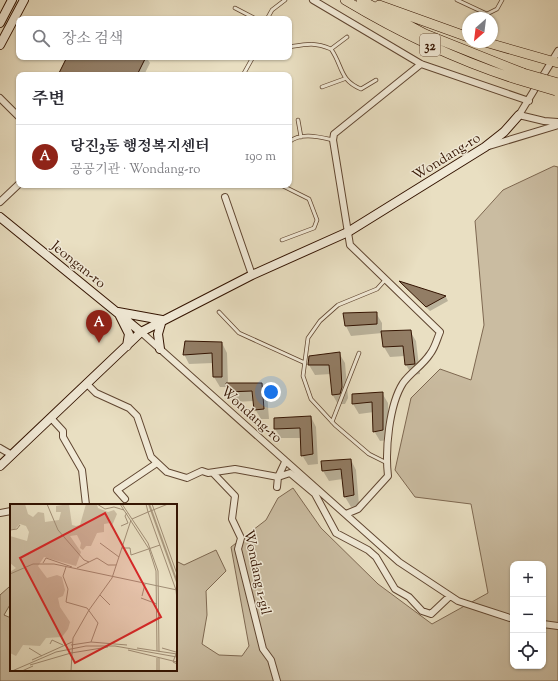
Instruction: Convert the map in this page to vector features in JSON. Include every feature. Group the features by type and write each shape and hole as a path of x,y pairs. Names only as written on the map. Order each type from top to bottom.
{"main road":[{"name":"32","path":"345,0 399,31 459,58 557,88"},
{"name":"32","path":"361,0 425,34 521,76"},
{"path":"368,0 462,35"},
{"path":"498,46 555,63"}],"street":[{"path":"0,23 12,0"},
{"path":"0,45 24,0"},
{"path":"313,0 421,64 529,101"},
{"path":"558,51 555,63 520,115 558,124"},
{"path":"346,514 358,508 388,476 387,463 391,417 397,396 403,383 430,355 440,332 350,245 332,140 334,134 421,64"},
{"path":"0,98 16,114"},
{"name":"Wondang-ro","path":"0,466 141,332 162,320 252,276 348,232 485,147 504,132 520,115"},
{"path":"485,147 558,124"},
{"path":"0,202 16,187"},
{"path":"225,197 252,276"},
{"name":"Jeongan-ro","path":"0,217 141,332"},
{"path":"118,312 162,320 158,334 160,349"},
{"path":"118,312 129,334 127,346"},
{"name":"Wondang-ro","path":"141,332 285,462 399,562 458,601 510,618"},
{"path":"87,384 96,393 129,408 137,416 151,457 167,472 187,478 202,471 208,473 235,469 278,477 290,473 315,494 336,533 368,550 376,557 395,589 409,597 422,611 431,614 450,596"},
{"path":"51,418 63,431 63,437 82,470 86,504"},
{"path":"0,448 12,455"},
{"path":"277,487 278,477 285,462"},
{"path":"125,500 117,490 157,463"},
{"name":"Wondang 1-gil","path":"213,472 235,496 232,519 241,538 238,549 263,649 271,660 277,681"},
{"path":"0,513 10,511"},
{"path":"546,624 558,626"}],"lane":[{"path":"269,16 272,10 285,0"},
{"path":"457,0 487,14 497,9 502,0"},
{"path":"235,8 250,16"},
{"path":"330,49 347,37"},
{"path":"292,46 308,43 318,44 330,49 344,79 351,85 361,89 376,80"},
{"path":"245,72 251,60"},
{"path":"322,87 344,79"},
{"path":"298,120 301,137"},
{"path":"292,139 312,136 332,140"},
{"path":"282,240 314,228 317,220 309,199 287,188"},
{"path":"386,279 377,289 338,305 320,321 308,338 303,376 311,399 332,422 369,454 387,463"},
{"path":"219,312 239,333 305,363"},
{"path":"332,422 359,353"}],"shaded area":[{"path":"554,166 558,167 558,681 0,681 0,595 9,587 10,605 4,615 10,618 10,671 177,671 177,562 184,565 216,550 226,571 206,591 207,615 202,644 219,655 242,656 249,646 231,547 266,520 278,498 293,488 321,528 378,584 432,624 488,593 471,504 415,497 395,470 411,398 440,369 471,380 484,325 475,221 503,190"}],"building":[{"path":"66,60 144,60 138,72 60,72"},
{"path":"399,281 446,296 426,307"},
{"path":"377,312 377,324 345,326 343,313"},
{"path":"411,330 415,364 405,365 403,346 383,347 381,331"},
{"path":"185,341 222,342 222,377 213,377 212,353 183,355"},
{"path":"340,352 342,387 340,394 332,395 329,365 308,365 309,356"},
{"path":"226,383 262,383 264,409 254,410 252,391 227,392"},
{"path":"383,392 383,430 373,432 372,402 352,404 352,394"},
{"path":"311,416 313,454 301,456 300,428 274,429 274,418"},
{"path":"351,459 354,495 344,497 341,469 322,471 321,461"}],"place":[{"name":"당진3동 행정복지센터","path":"99,343"}]}
